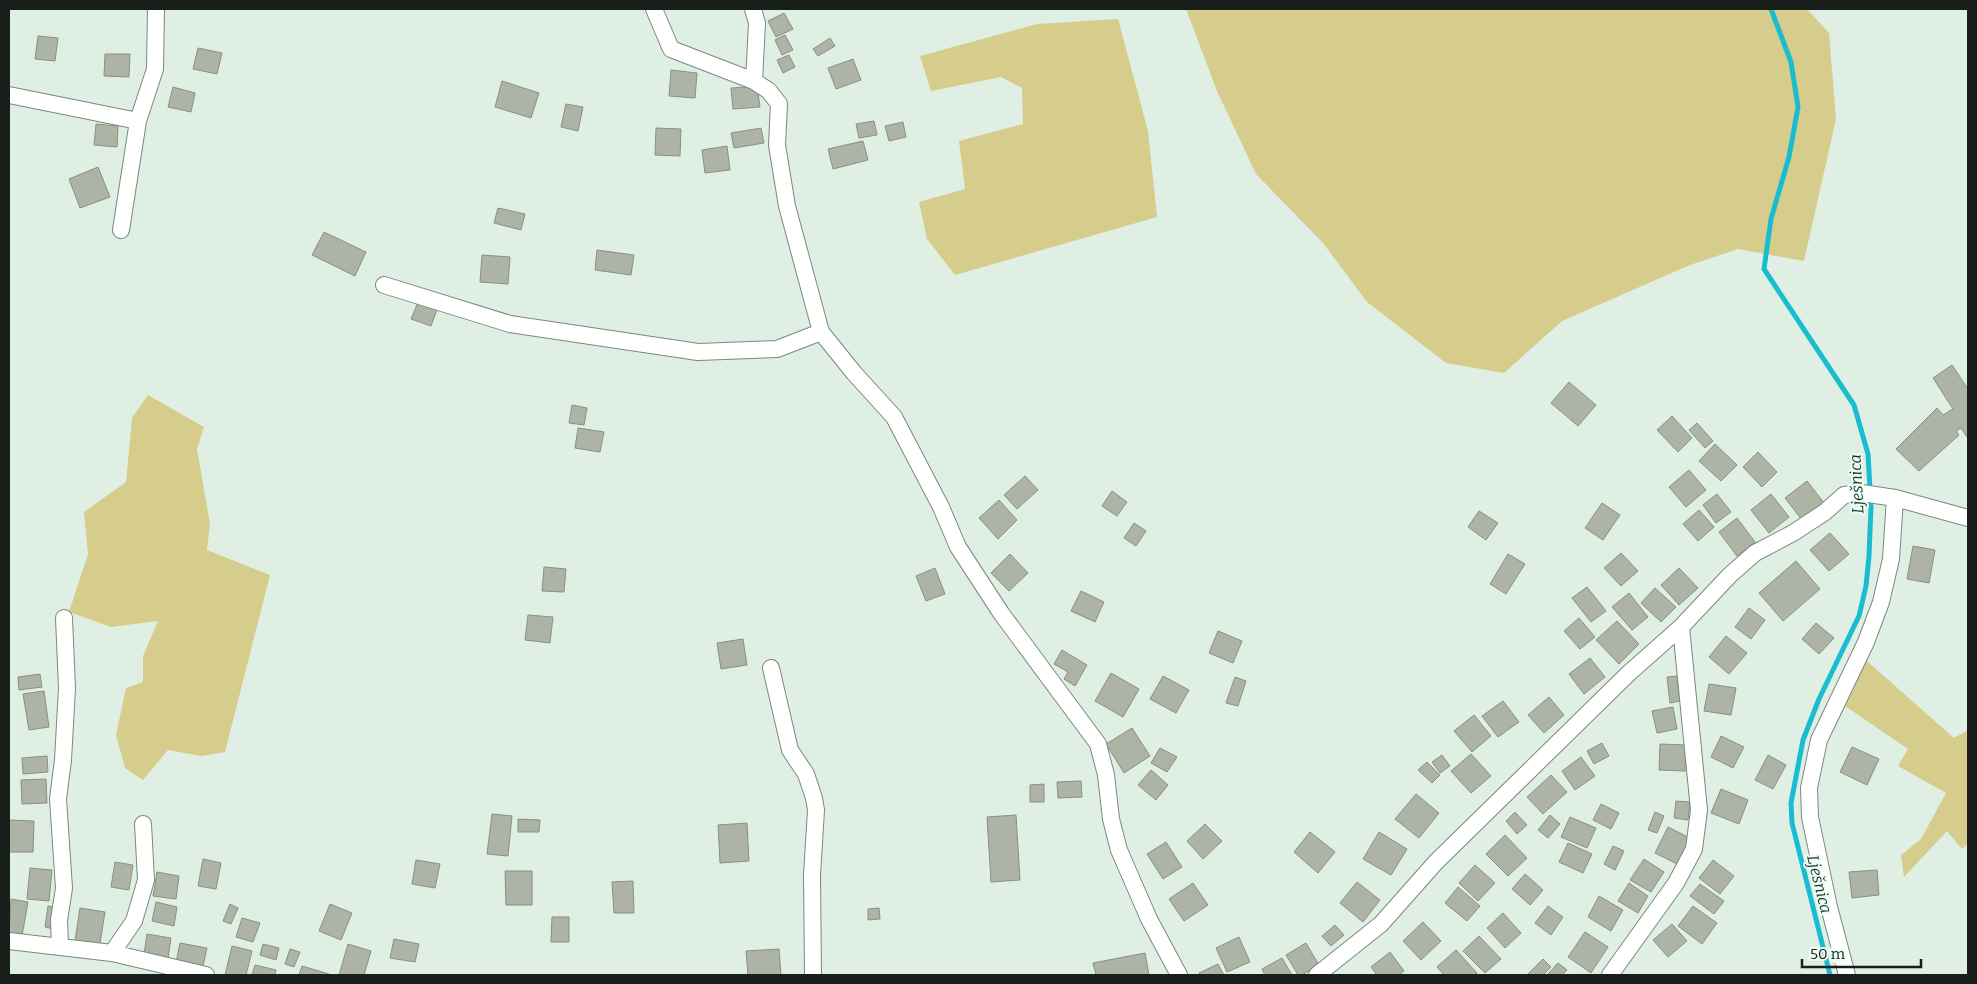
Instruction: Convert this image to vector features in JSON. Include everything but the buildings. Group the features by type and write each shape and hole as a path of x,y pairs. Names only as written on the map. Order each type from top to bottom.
{"street":[{"path":"121,230 138,121 155,69 156,9"},
{"path":"654,9 671,49 754,81 769,91 779,104 777,145 787,206 821,332 854,373 894,417 941,507 958,547 1001,613 1098,744 1106,775 1111,819 1118,850 1149,919 1179,975"},
{"path":"753,9 757,23 754,81"},
{"path":"9,95 138,121"},
{"path":"384,285 510,324 698,352 777,349 821,332"},
{"path":"1317,975 1381,924 1436,862 1629,673 1681,627 1730,575 1754,553 1792,533 1825,512 1844,494 1888,496 1968,518"},
{"path":"1847,975 1829,907 1810,817 1809,788 1818,740 1866,642 1881,602 1891,559 1888,496"},
{"path":"60,946 59,920 64,888 58,799 63,760 67,688 64,618"},
{"path":"1610,975 1676,883 1694,848 1699,810 1681,627"},
{"path":"771,668 790,750 806,774 816,810 812,875 813,975"},
{"path":"112,953 134,921 146,880 142,824"},
{"path":"9,941 112,953 206,975"}],"shaded area":[{"path":"1186,9 1807,9 1829,33 1836,119 1804,261 1738,249 1690,265 1562,321 1504,373 1446,363 1367,302 1323,243 1256,174 1217,91"},
{"path":"1118,19 1148,131 1157,217 955,275 927,239 919,202 965,189 959,141 1023,124 1022,88 1001,77 931,91 920,56 1037,24"},
{"path":"148,395 204,427 197,449 210,524 207,550 270,575 225,752 201,756 168,750 143,780 125,768 116,735 126,688 143,682 143,656 158,621 111,627 69,612 88,554 84,512 126,482 132,418"},
{"path":"1867,661 1954,738 1968,730 1968,843 1962,849 1947,831 1904,877 1901,855 1921,839 1946,793 1898,766 1908,749 1842,704"}],"waterway":[{"name":"Lješnica","path":"1771,9 1791,62 1798,107 1789,157 1771,219 1764,269 1854,405 1868,454 1871,507 1866,586 1859,616 1819,699 1803,740 1791,803 1792,823 1830,975"}]}
